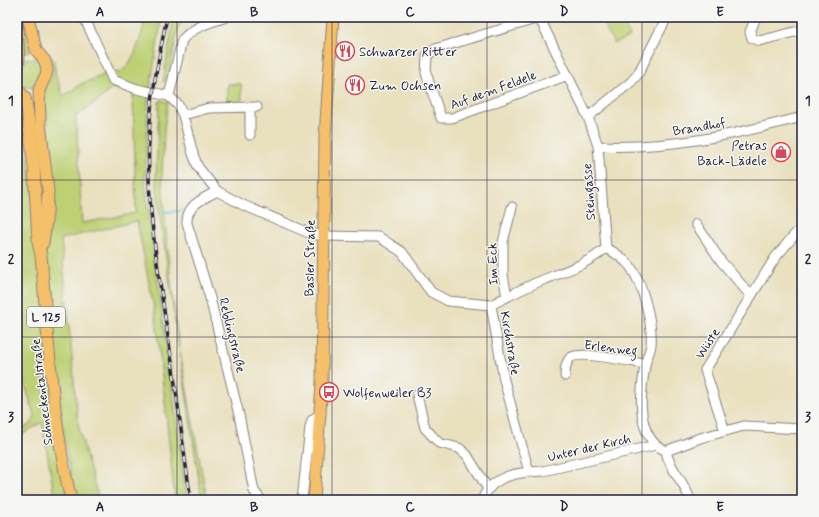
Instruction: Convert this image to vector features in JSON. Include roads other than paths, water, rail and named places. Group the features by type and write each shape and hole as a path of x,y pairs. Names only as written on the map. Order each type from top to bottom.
{"main road":[{"name":"L 125","path":"19,91 27,93 39,90 47,72 45,61 36,50 28,17"},
{"name":"Basler Straße","path":"314,500 321,413 325,134 333,17"},
{"path":"17,26 18,62"},
{"path":"18,62 29,55 41,56"},
{"name":"Schneckentalstraße","path":"39,90 41,127 48,191 47,220 41,255"},
{"name":"Schneckentalstraße","path":"19,91 26,101 34,167 38,242 41,255 54,403 66,477 72,500"}],"street":[{"path":"84,17 113,80 137,89 169,96 178,105 183,114 193,154 198,167 217,191"},
{"path":"169,96 182,40 188,33 198,26 226,17"},
{"name":"Steingasse","path":"539,17 588,117 598,146 606,248"},
{"name":"Auf dem Feldele","path":"539,17 435,48 427,56 426,72 441,118 452,118 568,75"},
{"path":"588,117 631,82 638,74 667,17"},
{"path":"756,17 750,32 752,38 755,40 759,41 802,30"},
{"path":"183,114 208,108 254,108 250,135"},
{"name":"Brandhof","path":"598,146 671,145 756,130 802,117"},
{"name":"Kirchstraße","path":"217,191 243,205 308,233 323,236 379,238 402,252 431,292 448,302 491,305 504,380 529,472"},
{"name":"Reblingstraße","path":"217,191 188,210 187,223 210,298 239,415 254,491 261,500"},
{"name":"Im Eck","path":"507,297 503,275 503,242 512,207"},
{"path":"696,224 721,261 751,296"},
{"name":"Wüste","path":"725,431 705,370 775,258 796,233 802,229"},
{"path":"491,305 574,268 596,257 606,248"},
{"name":"Erlenweg","path":"606,248 618,254 631,267 641,289 649,316 651,346 645,364 641,396 643,423 656,445 666,451"},
{"name":"Erlenweg","path":"565,376 566,365 570,358 576,355 614,358 645,364"},
{"path":"417,395 425,428 439,442 459,448 467,456 488,489"},
{"path":"302,500 310,427 312,420 321,413"},
{"path":"690,500 668,460 666,451 744,426 802,429"},
{"name":"Unter der Kirch","path":"529,472 543,472 656,445"},
{"path":"482,500 488,489 505,477 515,473 529,472"}],"waterway":[{"path":"199,206 220,198"},
{"path":"163,212 182,211"}],"railway":[{"path":"167,17 155,78 151,109 149,140 150,193 158,272 191,500"}],"place":[{"name":"Schwarzer Ritter","path":"345,51"},
{"name":"Zum Ochsen","path":"355,85"},
{"name":"Petras Back-Lädele","path":"781,152"},
{"name":"Wolfenweiler B3","path":"329,392"}]}
